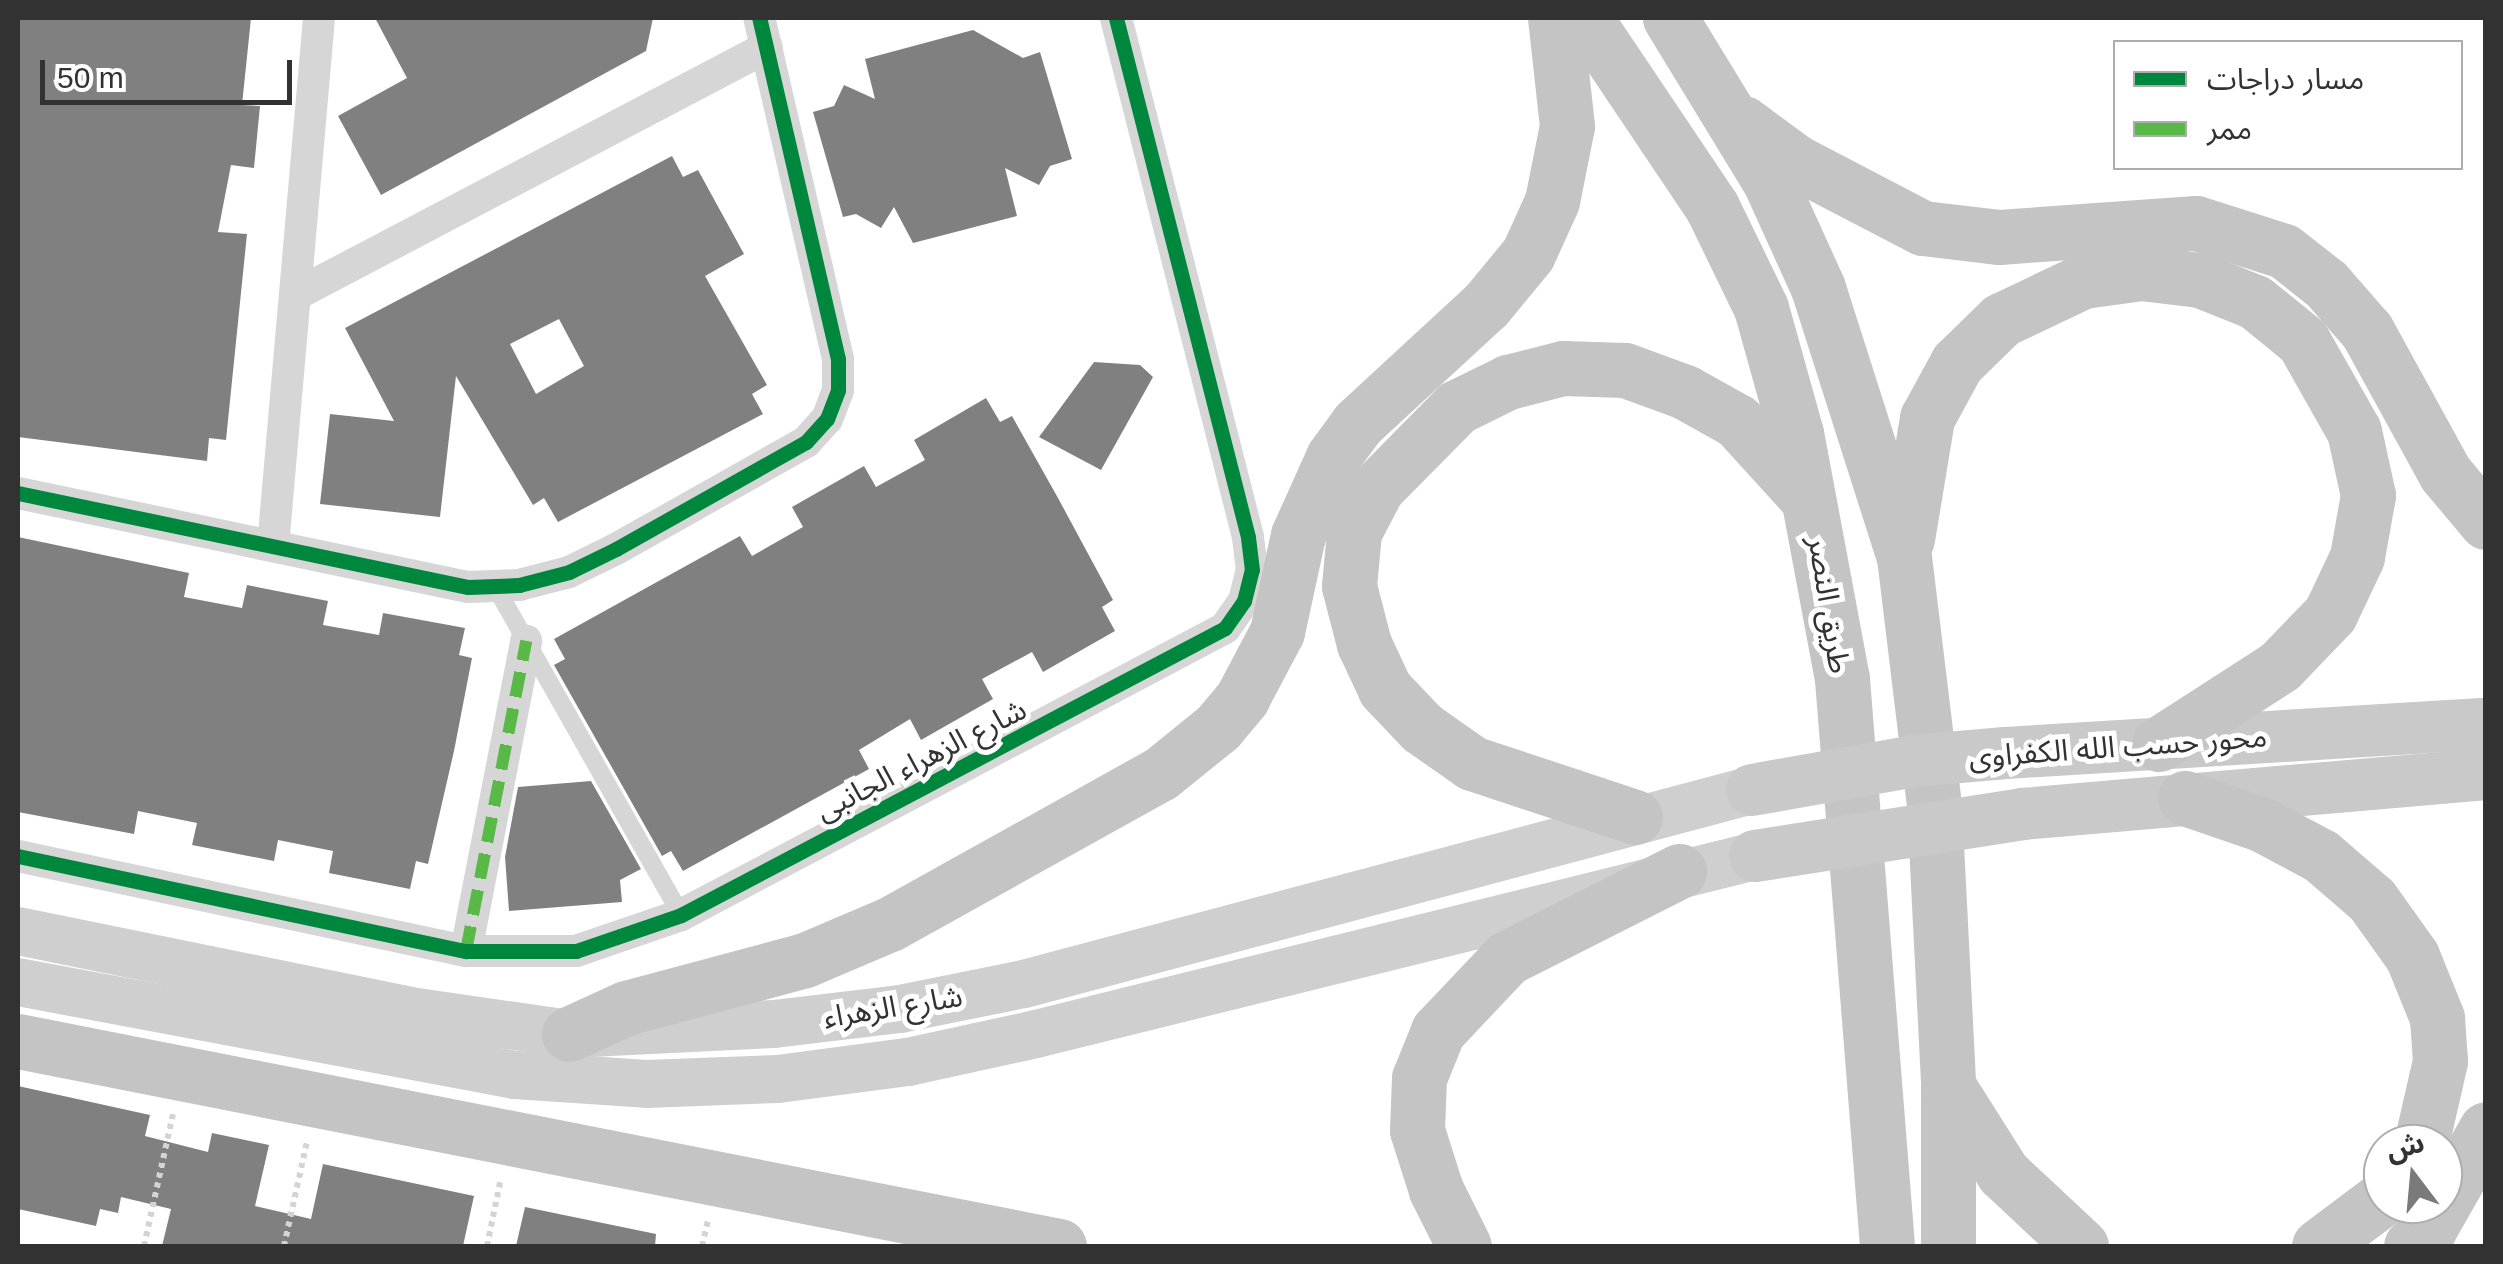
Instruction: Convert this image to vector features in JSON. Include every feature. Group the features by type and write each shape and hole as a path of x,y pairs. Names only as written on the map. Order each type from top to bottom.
{"highway":[{"path":"569,1034 626,1008 805,960 890,924 1160,774 1218,727 1242,698 1278,632 1298,534 1332,457 1358,423 1486,305 1528,254 1552,201 1566,126 1555,18"},
{"name":"طريق النصر","path":"1585,18 1674,143 1761,308 1812,504 1842,679 1887,1222"},
{"path":"1670,18 1732,116 1818,288 1904,557 1934,805 1948,1086 1948,1246"},
{"path":"1732,116 1812,171 1923,228 1998,236 2196,223 2284,251 2326,284 2367,332 2445,473 2486,522"},
{"path":"1904,557 1927,418 1957,363 2001,320 2083,281 2141,273 2200,280 2255,302 2303,341 2354,431 2368,495 2357,557 2330,614 2280,666 2159,744"},
{"path":"1635,818 1472,763 1422,728 1385,688 1364,644 1349,586 1354,532 1377,488 1458,408 1508,382 1564,368 1626,370 1685,392 1736,421 1812,504"},
{"path":"2185,798 2260,824 2321,856 2372,900 2412,956 2437,1018 2440,1061 2426,1124"},
{"path":"1464,1246 1436,1190 1417,1130 1419,1078 1438,1031 1507,958 1679,871"},
{"path":"18,1040 1055,1246"},
{"path":"1948,1086 2003,1173 2081,1246"},
{"path":"2411,1246 2428,1231 2486,1130"},
{"path":"2319,1246 2363,1213"},
{"path":"1848,1246 1887,1222"}],"main road":[{"name":"محور حسب الله الكفراوى","path":"1752,790 1898,764 2006,753 2486,724"},
{"name":"محور حسب الله الكفراوى","path":"1756,856 2022,814 2486,774"},
{"name":"شارع الزهراء","path":"18,931 410,1011 569,1034 774,1024 1006,988 1752,790"},
{"name":"شارع الزهراء","path":"18,982 515,1075 646,1084 778,1079 908,1062 1018,1038 1679,871 1756,856"}],"street":[{"path":"273,546 319,18"},
{"name":"شارع الزهراء الجانبى","path":"18,856 466,951 576,951 681,915 1198,647 1225,628 1244,601 1252,570 1248,537 1116,18"},
{"path":"18,493 468,586 496,586 570,572 806,442 827,419 838,390 838,358 764,32 295,295"},
{"path":"466,951 526,641"}],"lane":[{"path":"496,586 681,915"}],"path":[{"path":"144,1246 176,1098"},
{"path":"284,1246 310,1125"},
{"path":"487,1246 504,1162"}],"building":[{"path":"18,18 251,18 242,105 260,106 254,168 231,165 218,232 247,234 226,440 209,438 207,461 18,437"},
{"path":"375,18 653,18 646,51 381,195 338,116 407,78"},
{"path":"973,30 1023,58 1040,52 1072,159 1050,166 1039,185 1005,168 1017,216 913,243 894,207 881,228 856,214 843,217 813,112 834,106 844,85 875,99 865,59"},
{"path":"672,156 683,177 698,170 744,254 705,276 767,385 752,394 763,414 558,522 544,498 533,505 456,376 440,517 320,504 330,414 394,421 345,328","holes":["559,319 584,366 536,394 510,344"]},
{"path":"1094,362 1140,365 1153,377 1101,470 1039,437"},
{"path":"986,398 1000,422 1012,416 1058,498 1113,600 1102,607 1115,631 1043,672 1032,652 982,679 993,699 921,740 910,719 859,750 869,769 683,871 671,851 662,856 554,665 565,659 554,639 740,536 752,556 803,527 792,507 864,466 876,487 925,460 914,440"},
{"path":"18,537 189,573 184,597 242,608 247,585 328,601 323,625 379,635 383,613 465,628 459,655 472,658 454,751 428,864 416,861 410,889 329,873 333,851 278,840 274,861 192,845 197,823 138,811 134,834 18,812"},
{"path":"591,781 641,869 620,880 622,902 509,911 505,857 518,787"},
{"path":"18,1086 150,1115 145,1136 208,1152 212,1133 269,1145 255,1206 311,1219 323,1164 474,1196 463,1246 162,1246 171,1209 121,1197 118,1213 100,1209 96,1226 18,1209"},
{"path":"525,1207 656,1234 655,1246 516,1246"}],"marked path":[{"path":"466,951 526,641"}],"cycle path":[{"path":"18,493 468,587 519,585 569,572 616,549 806,442 827,419 838,390 838,359 759,18"},
{"path":"18,856 466,951 576,951 681,915 1225,628 1244,601 1252,570 1248,537 1116,18"}]}
